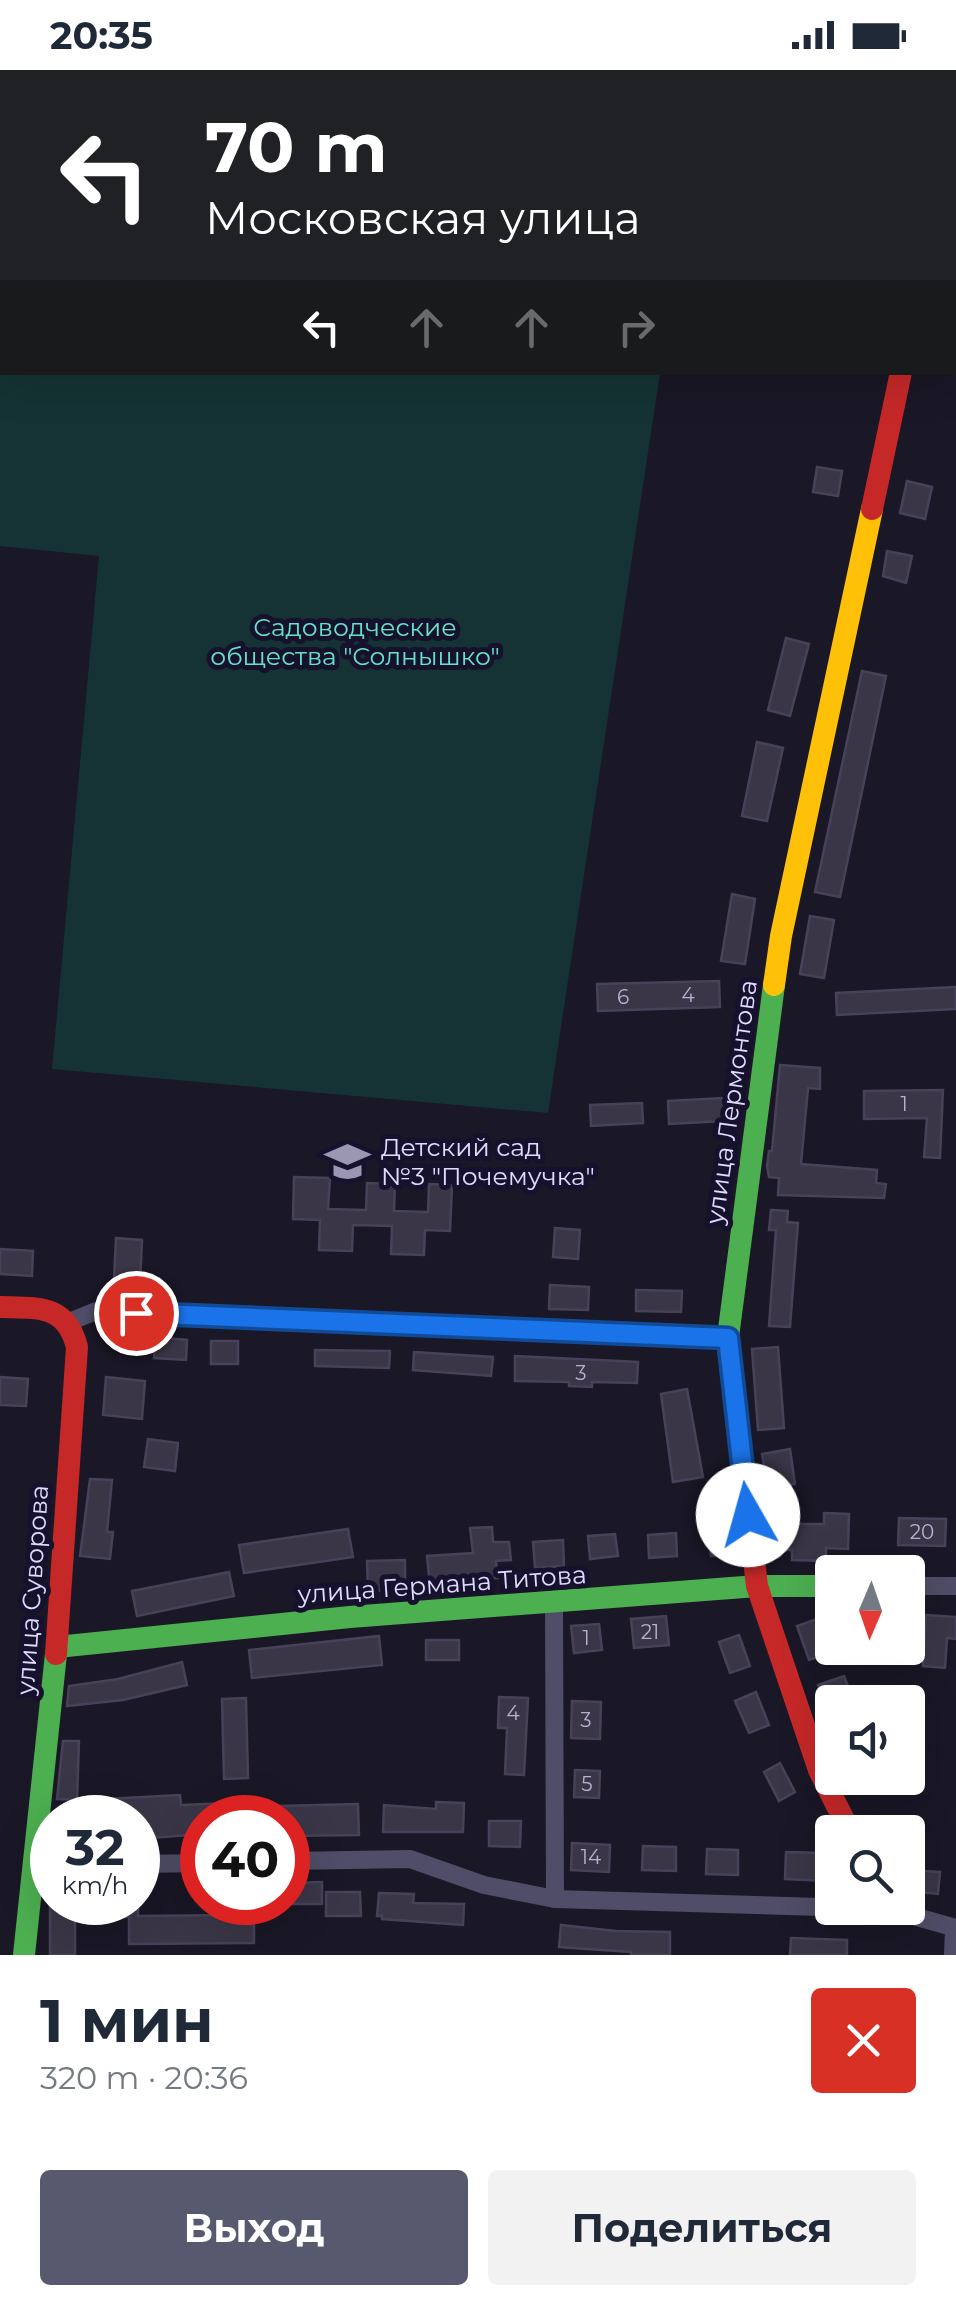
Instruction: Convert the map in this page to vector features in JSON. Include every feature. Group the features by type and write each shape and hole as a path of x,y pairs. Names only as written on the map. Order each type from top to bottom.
{"street":[{"name":"улица Лермонтова","path":"842,1815 819,1770 757,1586 728,1338 780,936 900,375"},
{"path":"0,1307 50,1310 69,1322 96,1312 728,1338"},
{"name":"улица Суворова","path":"48,1795 77,1347 69,1322"},
{"name":"улица Германа Титова","path":"57,1647 350,1616 757,1586 815,1586"},
{"path":"925,1586 956,1586"},
{"path":"554,1603 555,1899"},
{"path":"310,1861 410,1859 484,1885 555,1899 815,1906"},
{"path":"925,1919 955,1928 953,1955"},
{"name":"улица Суворова","path":"24,1955 31,1925"}],"green space":[{"name":"Садоводческие общества \"Солнышко\"","path":"0,375 660,375 548,1113 52,1069 99,556 0,546"}],"building":[{"path":"817,467 842,471 838,496 813,492"},
{"path":"907,481 932,487 925,519 900,513"},
{"path":"887,551 912,556 906,583 883,576"},
{"path":"786,638 809,644 790,716 768,710"},
{"path":"862,671 886,676 840,897 815,892"},
{"path":"757,742 783,748 767,821 742,816"},
{"path":"732,894 755,899 745,964 721,961"},
{"path":"810,916 834,920 824,978 800,974"},
{"path":"719,981 720,1007 598,1011 597,984"},
{"path":"956,987 956,1009 837,1015 836,993"},
{"path":"780,1065 820,1068 820,1089 808,1088 801,1164 877,1170 876,1183 886,1184 884,1198 778,1195 779,1178 769,1177 767,1166 772,1151"},
{"path":"943,1090 940,1158 924,1157 927,1118 864,1119 864,1091"},
{"path":"723,1098 724,1121 669,1124 668,1101"},
{"path":"642,1103 643,1123 591,1126 590,1105"},
{"path":"294,1177 330,1178 328,1209 366,1210 367,1183 395,1184 394,1211 428,1212 429,1184 452,1185 450,1231 425,1230 424,1255 391,1254 392,1226 353,1225 352,1251 319,1250 320,1220 293,1219"},
{"path":"771,1210 788,1211 787,1222 798,1223 790,1327 769,1326 776,1230 769,1230"},
{"path":"555,1228 580,1230 578,1259 553,1257"},
{"path":"116,1238 142,1240 140,1282 114,1280"},
{"path":"0,1249 33,1251 32,1276 0,1274"},
{"path":"550,1285 589,1287 588,1310 549,1309"},
{"path":"636,1290 682,1291 681,1312 636,1311"},
{"path":"156,1337 187,1340 186,1360 154,1358"},
{"path":"211,1341 238,1341 238,1364 211,1364"},
{"path":"778,1347 784,1428 758,1430 752,1349"},
{"path":"315,1350 390,1351 389,1368 315,1366"},
{"path":"414,1352 493,1357 491,1376 413,1370"},
{"path":"515,1356 638,1362 637,1383 592,1382 592,1387 569,1386 569,1382 515,1381"},
{"path":"0,1377 28,1379 26,1406 0,1405"},
{"path":"106,1377 145,1381 142,1419 103,1415"},
{"path":"687,1389 703,1477 673,1482 661,1394"},
{"path":"148,1439 178,1443 175,1471 144,1467"},
{"path":"790,1449 795,1484 768,1488 762,1454"},
{"path":"90,1479 112,1480 107,1532 113,1532 110,1559 80,1556"},
{"path":"824,1513 849,1514 848,1549 826,1548 826,1555 815,1555 815,1561 792,1560 792,1550 769,1550 769,1514 796,1514 796,1524 824,1524"},
{"path":"899,1518 946,1519 945,1546 898,1545"},
{"path":"492,1527 493,1542 509,1542 511,1560 496,1561 498,1578 460,1578 460,1584 430,1586 427,1556 473,1553 470,1528"},
{"path":"734,1527 737,1552 711,1556 707,1530"},
{"path":"348,1529 353,1557 244,1573 239,1545"},
{"path":"676,1533 677,1556 649,1558 648,1535"},
{"path":"615,1534 618,1556 590,1559 588,1536"},
{"path":"563,1540 564,1566 535,1568 533,1542"},
{"path":"405,1560 405,1590 368,1591 367,1561"},
{"path":"229,1572 234,1596 137,1616 132,1591"},
{"path":"926,1615 956,1617 956,1639 947,1638 945,1668 923,1666"},
{"path":"666,1616 669,1645 634,1648 631,1619"},
{"path":"815,1620 815,1658 809,1660 797,1626"},
{"path":"599,1624 602,1650 574,1653 571,1626"},
{"path":"739,1635 750,1666 730,1673 719,1642"},
{"path":"379,1636 382,1665 252,1678 249,1650"},
{"path":"426,1640 459,1640 459,1660 426,1660"},
{"path":"182,1662 187,1685 123,1700 67,1706 69,1686 118,1679"},
{"path":"844,1676 847,1685 818,1685"},
{"path":"756,1692 769,1725 749,1733 735,1701"},
{"path":"499,1697 528,1698 524,1775 505,1774 507,1728 498,1728"},
{"path":"246,1698 248,1778 224,1779 222,1699"},
{"path":"572,1701 601,1702 600,1739 571,1738"},
{"path":"63,1741 79,1741 77,1795 57,1795"},
{"path":"780,1763 795,1792 779,1801 764,1772"},
{"path":"575,1770 600,1771 599,1798 574,1797"},
{"path":"180,1795 180,1836 160,1837 160,1796"},
{"path":"436,1802 464,1803 463,1832 383,1832 384,1805 436,1809"},
{"path":"358,1804 359,1835 310,1836 310,1805"},
{"path":"489,1821 521,1821 520,1847 489,1846"},
{"path":"572,1843 610,1845 609,1872 571,1870"},
{"path":"643,1846 676,1847 676,1871 642,1870"},
{"path":"707,1849 738,1850 738,1875 706,1874"},
{"path":"786,1852 815,1853 815,1880 785,1879"},
{"path":"925,1871 940,1872 938,1894 925,1893"},
{"path":"310,1882 322,1882 322,1904 310,1904"},
{"path":"326,1892 360,1892 361,1916 326,1916"},
{"path":"379,1893 414,1894 413,1903 464,1904 463,1925 382,1919 377,1916"},
{"path":"160,1916 180,1916 180,1925 254,1925 254,1943 129,1944 129,1925 160,1925"},
{"path":"50,1925 75,1925 75,1955 50,1955"},
{"path":"561,1925 670,1932 670,1955 559,1947"},
{"path":"791,1938 847,1940 847,1955 790,1955"}],"traffic: fast":[{"path":"748,1506 728,1337 774,985"},
{"path":"57,1647 350,1617 757,1586 815,1586"},
{"path":"24,1955 56,1654"}],"traffic: slow":[{"path":"774,985 781,936 872,509"}],"traffic: jam":[{"path":"872,509 900,375"},
{"path":"0,1307 49,1311 66,1323 77,1347 56,1654"},
{"path":"748,1506 757,1586 819,1770 842,1815"}],"place":[{"name":"Детский сад №3 \"Почемучка\"","path":"348,1161"}],"route":[{"path":"136,1313 728,1338 748,1515"}]}
